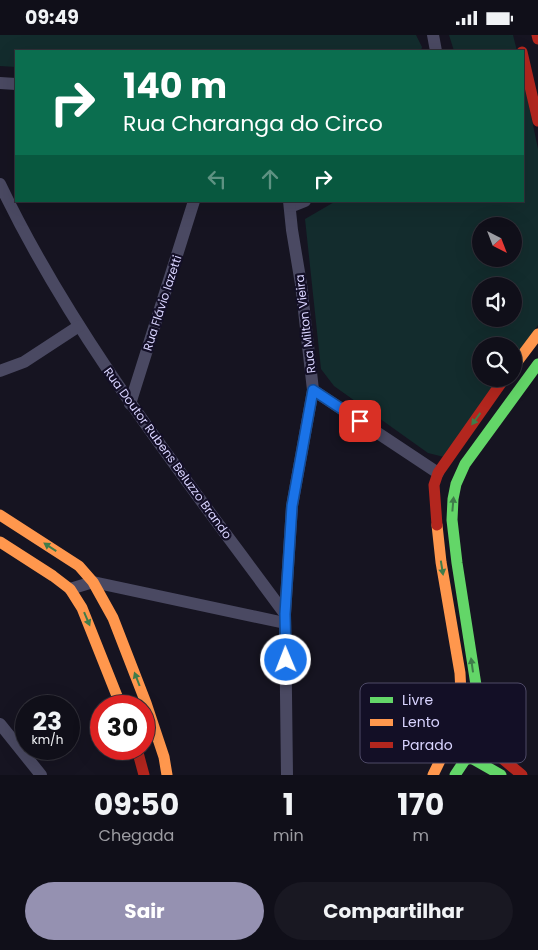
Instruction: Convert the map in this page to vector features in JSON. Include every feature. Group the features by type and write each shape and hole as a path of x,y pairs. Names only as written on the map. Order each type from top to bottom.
{"main road":[{"path":"537,35 538,39"},
{"path":"524,58 538,121"},
{"path":"522,355 538,334"},
{"path":"475,683 456,563 452,520 453,499 456,484 465,464 538,364"},
{"path":"460,683 441,562 434,485 438,473 498,387"},
{"path":"0,515 79,566 93,582 113,618 146,703 164,757 167,775"},
{"path":"0,542 53,575 70,589 82,608 117,695"},
{"path":"140,760 144,775"},
{"path":"433,775 439,763"},
{"path":"455,775 466,763"},
{"path":"477,763 501,775"},
{"path":"508,763 522,775"}],"street":[{"path":"433,35 436,50"},
{"path":"0,83 15,84"},
{"name":"Rua Doutor Rubens Beluzzo Brando","path":"0,184 18,222 79,326 130,404 285,618"},
{"name":"Rua Flávio Iazetti","path":"130,404 194,202"},
{"name":"Rua Milton Vieira","path":"287,775 285,618 292,506 313,390 301,284 289,204"},
{"path":"0,371 24,362 79,326"},
{"path":"313,390 438,473"},
{"path":"70,589 93,582 232,613 285,618"},
{"path":"0,724 41,775"}],"green space":[{"path":"0,35 416,35 422,47 421,50 15,50 15,67 0,66"},
{"path":"449,35 513,35 517,50 454,50"},
{"path":"524,82 538,149 538,325 522,348 522,337 472,337 472,387 494,387 444,457 428,453 334,386 321,369 305,219 334,202 524,202"}],"traffic: fast":[{"path":"476,683 457,563 452,520 453,499 456,484 465,464 538,364"},
{"path":"455,775 463,763"},
{"path":"480,763 501,775"}],"traffic: slow":[{"path":"522,355 538,334"},
{"path":"0,515 79,566 93,582 113,618 146,703 164,757 167,775"},
{"path":"437,525 460,683"},
{"path":"0,542 70,589 82,608 117,695"},
{"path":"433,775 439,763"}],"traffic: jam":[{"path":"537,35 538,39"},
{"path":"524,61 538,121"},
{"path":"437,525 434,485 438,473 498,387"},
{"path":"140,760 144,775"},
{"path":"508,763 522,775"}],"route":[{"path":"286,660 285,614 292,506 313,390 360,421"}]}
